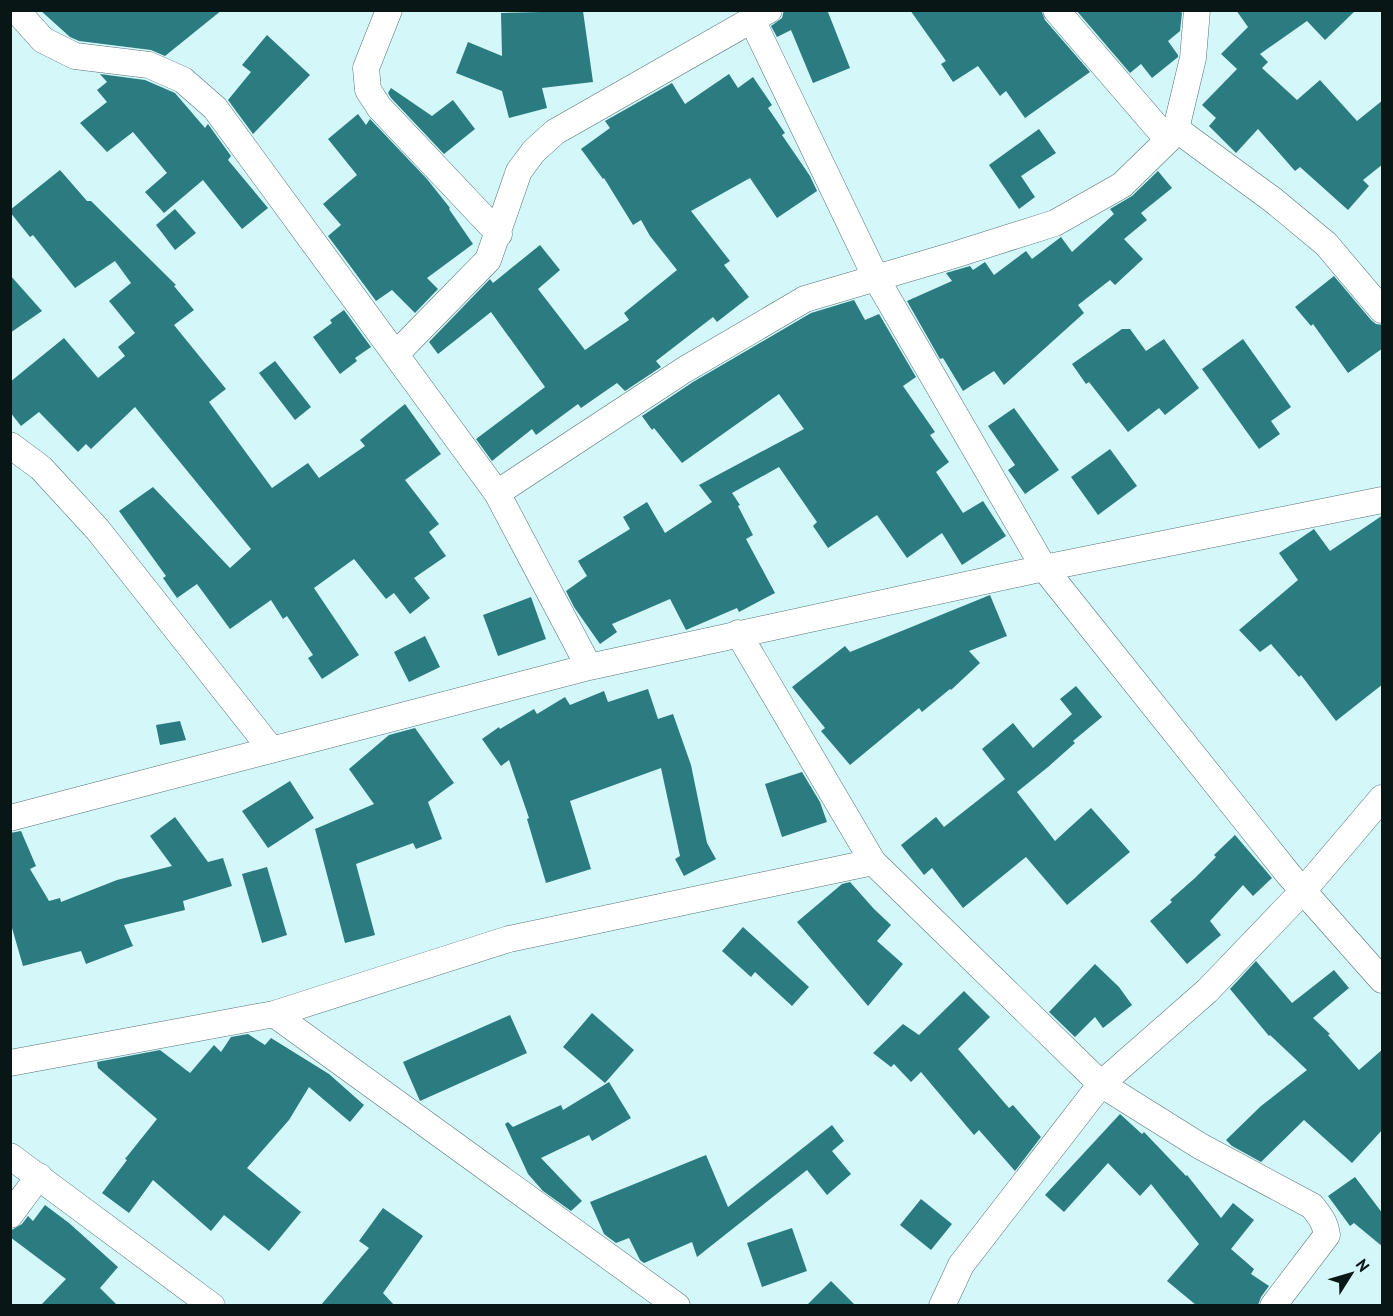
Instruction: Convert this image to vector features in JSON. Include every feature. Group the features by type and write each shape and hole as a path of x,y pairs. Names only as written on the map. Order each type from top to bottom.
{"street":[{"path":"16,10 43,40 75,56 149,65 183,80 215,108 497,493 589,667"},
{"path":"389,10 366,68 368,90 379,107 499,234"},
{"path":"1056,10 1172,134 1273,200 1326,244 1383,310"},
{"path":"497,493 684,370 805,299 1055,223 1122,185 1172,134 1193,58 1197,10"},
{"path":"396,354 488,260 499,234 519,171 534,151 555,132 761,15 876,278 1044,568 1303,891 1383,980"},
{"path":"10,445 41,468 98,530 271,749"},
{"path":"10,818 589,667 1044,568 1383,500"},
{"path":"738,633 873,862 1101,1084 1200,1146 1312,1206 1319,1214 1326,1224 1327,1235 1273,1305"},
{"path":"942,1305 962,1265 1101,1084 1207,991 1303,891 1383,798"},
{"path":"10,1063 273,1014 509,939 873,862"},
{"path":"273,1014 677,1305"},
{"path":"10,1156 212,1305"},
{"path":"10,1215 39,1176"}],"building":[{"path":"40,10 222,10 165,56 151,50 79,41 70,37"},
{"path":"784,10 832,10 828,12 850,68 813,83 791,30 777,37 771,26 782,18"},
{"path":"910,10 1041,10 1045,20 1090,72 1025,118 1006,91 1000,96 978,66 953,82 941,64 946,61"},
{"path":"1076,10 1179,10 1182,13 1180,31 1168,41 1178,57 1152,78 1141,64 1130,73"},
{"path":"1236,10 1356,10 1325,40 1307,21 1260,54 1268,62 1262,68 1297,100 1320,80 1357,121 1383,100 1383,164 1363,180 1369,186 1348,210 1300,167 1295,171 1258,129 1236,153 1209,126 1216,118 1202,105 1237,69 1221,54 1248,27"},
{"path":"583,11 593,82 542,88 547,108 509,118 502,91 456,73 468,42 502,56 501,13"},
{"path":"267,35 310,75 253,134 228,100 251,72 242,65"},
{"path":"100,74 145,80 175,93 205,128 208,124 231,156 228,160 268,208 242,229 203,180 164,213 145,192 167,173 133,132 107,152 80,123 107,102 97,90 107,82"},
{"path":"729,74 738,88 753,77 772,105 768,108 785,133 782,135 810,176 817,191 777,218 750,178 691,211 730,261 724,265 749,297 717,322 713,317 656,361 661,367 625,391 617,383 581,408 578,404 536,435 532,429 492,461 476,439 545,387 491,312 438,354 429,342 490,279 493,283 540,245 560,270 538,289 585,350 629,320 624,313 677,270 650,236 641,220 633,225 604,178 581,149 610,128 605,121 672,83 685,104"},
{"path":"391,88 432,116 453,100 475,129 444,154 391,98 388,93"},
{"path":"358,114 366,125 370,119 427,179 450,208 473,244 427,278 438,289 415,313 392,290 376,301 328,236 341,225 323,204 357,175 328,139"},
{"path":"1039,129 1056,153 1021,176 1035,197 1019,209 989,165"},
{"path":"60,170 87,201 91,201 176,285 174,286 194,310 174,325 226,389 209,402 272,488 308,463 319,478 365,446 360,440 405,404 441,454 405,480 439,524 429,532 446,556 414,578 430,598 410,614 394,593 386,599 354,559 314,588 359,655 322,679 308,658 313,655 287,616 283,619 271,600 230,629 197,584 177,598 163,578 166,576 119,511 153,487 230,568 251,549 135,407 91,449 86,444 78,452 39,412 21,426 10,412 10,382 64,338 98,378 125,356 118,347 135,333 109,301 131,283 115,261 75,288 33,235 30,237 10,212"},
{"path":"1158,171 1172,188 1141,213 1147,220 1124,239 1143,259 1115,285 1110,280 1078,305 1084,313 1004,385 994,371 963,391 943,358 940,359 907,301 952,281 946,273 970,266 973,270 985,262 994,275 1026,251 1032,259 1061,237 1072,252 1114,214 1110,209 1132,196"},
{"path":"175,209 196,233 175,250 156,225"},
{"path":"10,275 42,311 10,333"},
{"path":"1334,276 1371,320 1383,325 1383,348 1348,373 1313,324 1311,326 1295,307"},
{"path":"854,300 865,320 879,314 916,377 903,386 935,432 930,435 949,462 936,472 963,513 983,501 1006,536 962,565 942,533 907,558 877,515 828,548 813,526 817,522 779,467 732,493 753,535 746,539 775,593 739,612 737,608 686,630 670,599 612,624 617,632 600,644 574,607 566,591 587,576 578,561 630,529 623,517 647,502 665,533 712,502 699,485 804,429 779,394 682,463 642,416 693,382 811,313"},
{"path":"344,310 371,347 355,358 357,361 340,374 313,337 332,323 330,320"},
{"path":"1122,329 1130,329 1146,351 1164,339 1199,388 1165,415 1159,408 1128,432 1089,382 1086,384 1072,364"},
{"path":"1243,339 1291,407 1271,421 1280,434 1259,449 1202,369"},
{"path":"275,361 311,407 295,420 259,373"},
{"path":"1014,408 1059,470 1025,494 1008,470 1015,465 988,426"},
{"path":"1110,449 1137,486 1098,515 1071,477"},
{"path":"1383,515 1383,684 1336,721 1301,675 1299,677 1271,644 1260,652 1239,630 1298,580 1279,553 1314,529 1330,551"},
{"path":"990,595 1007,636 969,651 980,663 951,690 922,712 919,708 850,765 821,731 825,728 792,687 845,646 850,652"},
{"path":"531,597 546,639 498,656 483,615"},
{"path":"425,636 440,667 409,682 394,652"},
{"path":"1076,686 1102,717 1017,792 1055,841 1091,808 1130,852 1067,905 1026,857 963,908 932,868 924,875 901,845 936,817 944,827 1005,779 982,749 1013,723 1033,748 1072,714 1060,699"},
{"path":"648,689 658,719 673,714 691,765 707,843 716,859 684,876 675,859 680,856 661,768 570,801 591,869 546,883 527,819 529,818 509,760 501,766 482,739 499,727 500,729 534,709 537,714 565,697 570,705 604,691 608,702"},
{"path":"180,721 186,740 160,745 156,725"},
{"path":"415,728 454,783 428,802 442,839 416,849 413,843 356,864 375,935 345,943 315,829 374,804 349,769 389,735"},
{"path":"802,772 820,802 827,822 782,837 765,784"},
{"path":"290,781 314,818 268,848 242,811"},
{"path":"175,817 208,862 223,858 232,886 183,901 185,910 124,925 133,946 86,964 81,951 23,966 10,921 10,833 21,831 36,866 30,869 49,901 60,898 61,902 117,880 172,866 150,836"},
{"path":"1235,835 1272,878 1253,896 1243,885 1210,921 1221,935 1187,964 1150,921 1172,902 1170,900 1216,857 1214,855"},
{"path":"267,867 287,935 262,943 242,874"},
{"path":"850,882 891,925 877,941 903,964 868,1006 797,922 842,884"},
{"path":"743,927 809,987 792,1006 755,972 751,977 722,951"},
{"path":"1256,961 1292,1003 1334,970 1349,988 1313,1018 1330,1034 1328,1035 1359,1070 1383,1049 1383,1129 1352,1163 1304,1120 1261,1162 1232,1146 1226,1140 1261,1106 1307,1070 1269,1036 1230,989"},
{"path":"1095,964 1119,987 1132,1005 1103,1028 1095,1017 1075,1037 1049,1012"},
{"path":"964,991 990,1017 958,1049 1009,1108 1013,1105 1041,1137 1015,1171 979,1130 974,1135 921,1072 911,1082 894,1064 891,1067 873,1053 903,1024 919,1035"},
{"path":"592,1013 634,1050 605,1083 563,1047"},
{"path":"510,1015 527,1053 420,1101 403,1062"},
{"path":"248,1034 265,1045 271,1038 329,1074 364,1105 350,1122 309,1087 289,1120 247,1168 301,1212 269,1251 224,1215 211,1231 153,1180 129,1213 102,1193 127,1160 125,1159 157,1119 98,1068 97,1062 160,1050 190,1073 214,1045 221,1052 231,1037"},
{"path":"609,1082 631,1118 592,1141 589,1135 541,1158 582,1201 571,1211 543,1191 528,1174 505,1124 508,1122 513,1127 561,1105 563,1110"},
{"path":"1120,1114 1142,1134 1144,1132 1187,1175 1221,1218 1233,1203 1254,1220 1231,1249 1254,1269 1251,1274 1269,1286 1258,1305 1196,1305 1167,1281 1199,1244 1151,1184 1140,1196 1108,1163 1064,1212 1045,1195"},
{"path":"832,1125 844,1141 832,1151 851,1174 827,1195 807,1170 697,1257 692,1242 644,1263 640,1260 629,1238 616,1243 604,1234 590,1202 706,1155 728,1207"},
{"path":"1355,1177 1383,1214 1383,1247 1354,1223 1350,1226 1328,1196"},
{"path":"921,1199 952,1224 931,1250 900,1225"},
{"path":"45,1205 69,1223 118,1267 100,1288 117,1305 41,1305 66,1279 10,1237 10,1231 22,1224 28,1216 33,1221"},
{"path":"383,1208 423,1236 383,1293 394,1305 321,1305 369,1248 359,1241"},
{"path":"792,1228 807,1271 762,1287 747,1243"},
{"path":"831,1281 855,1305 807,1305"}]}
